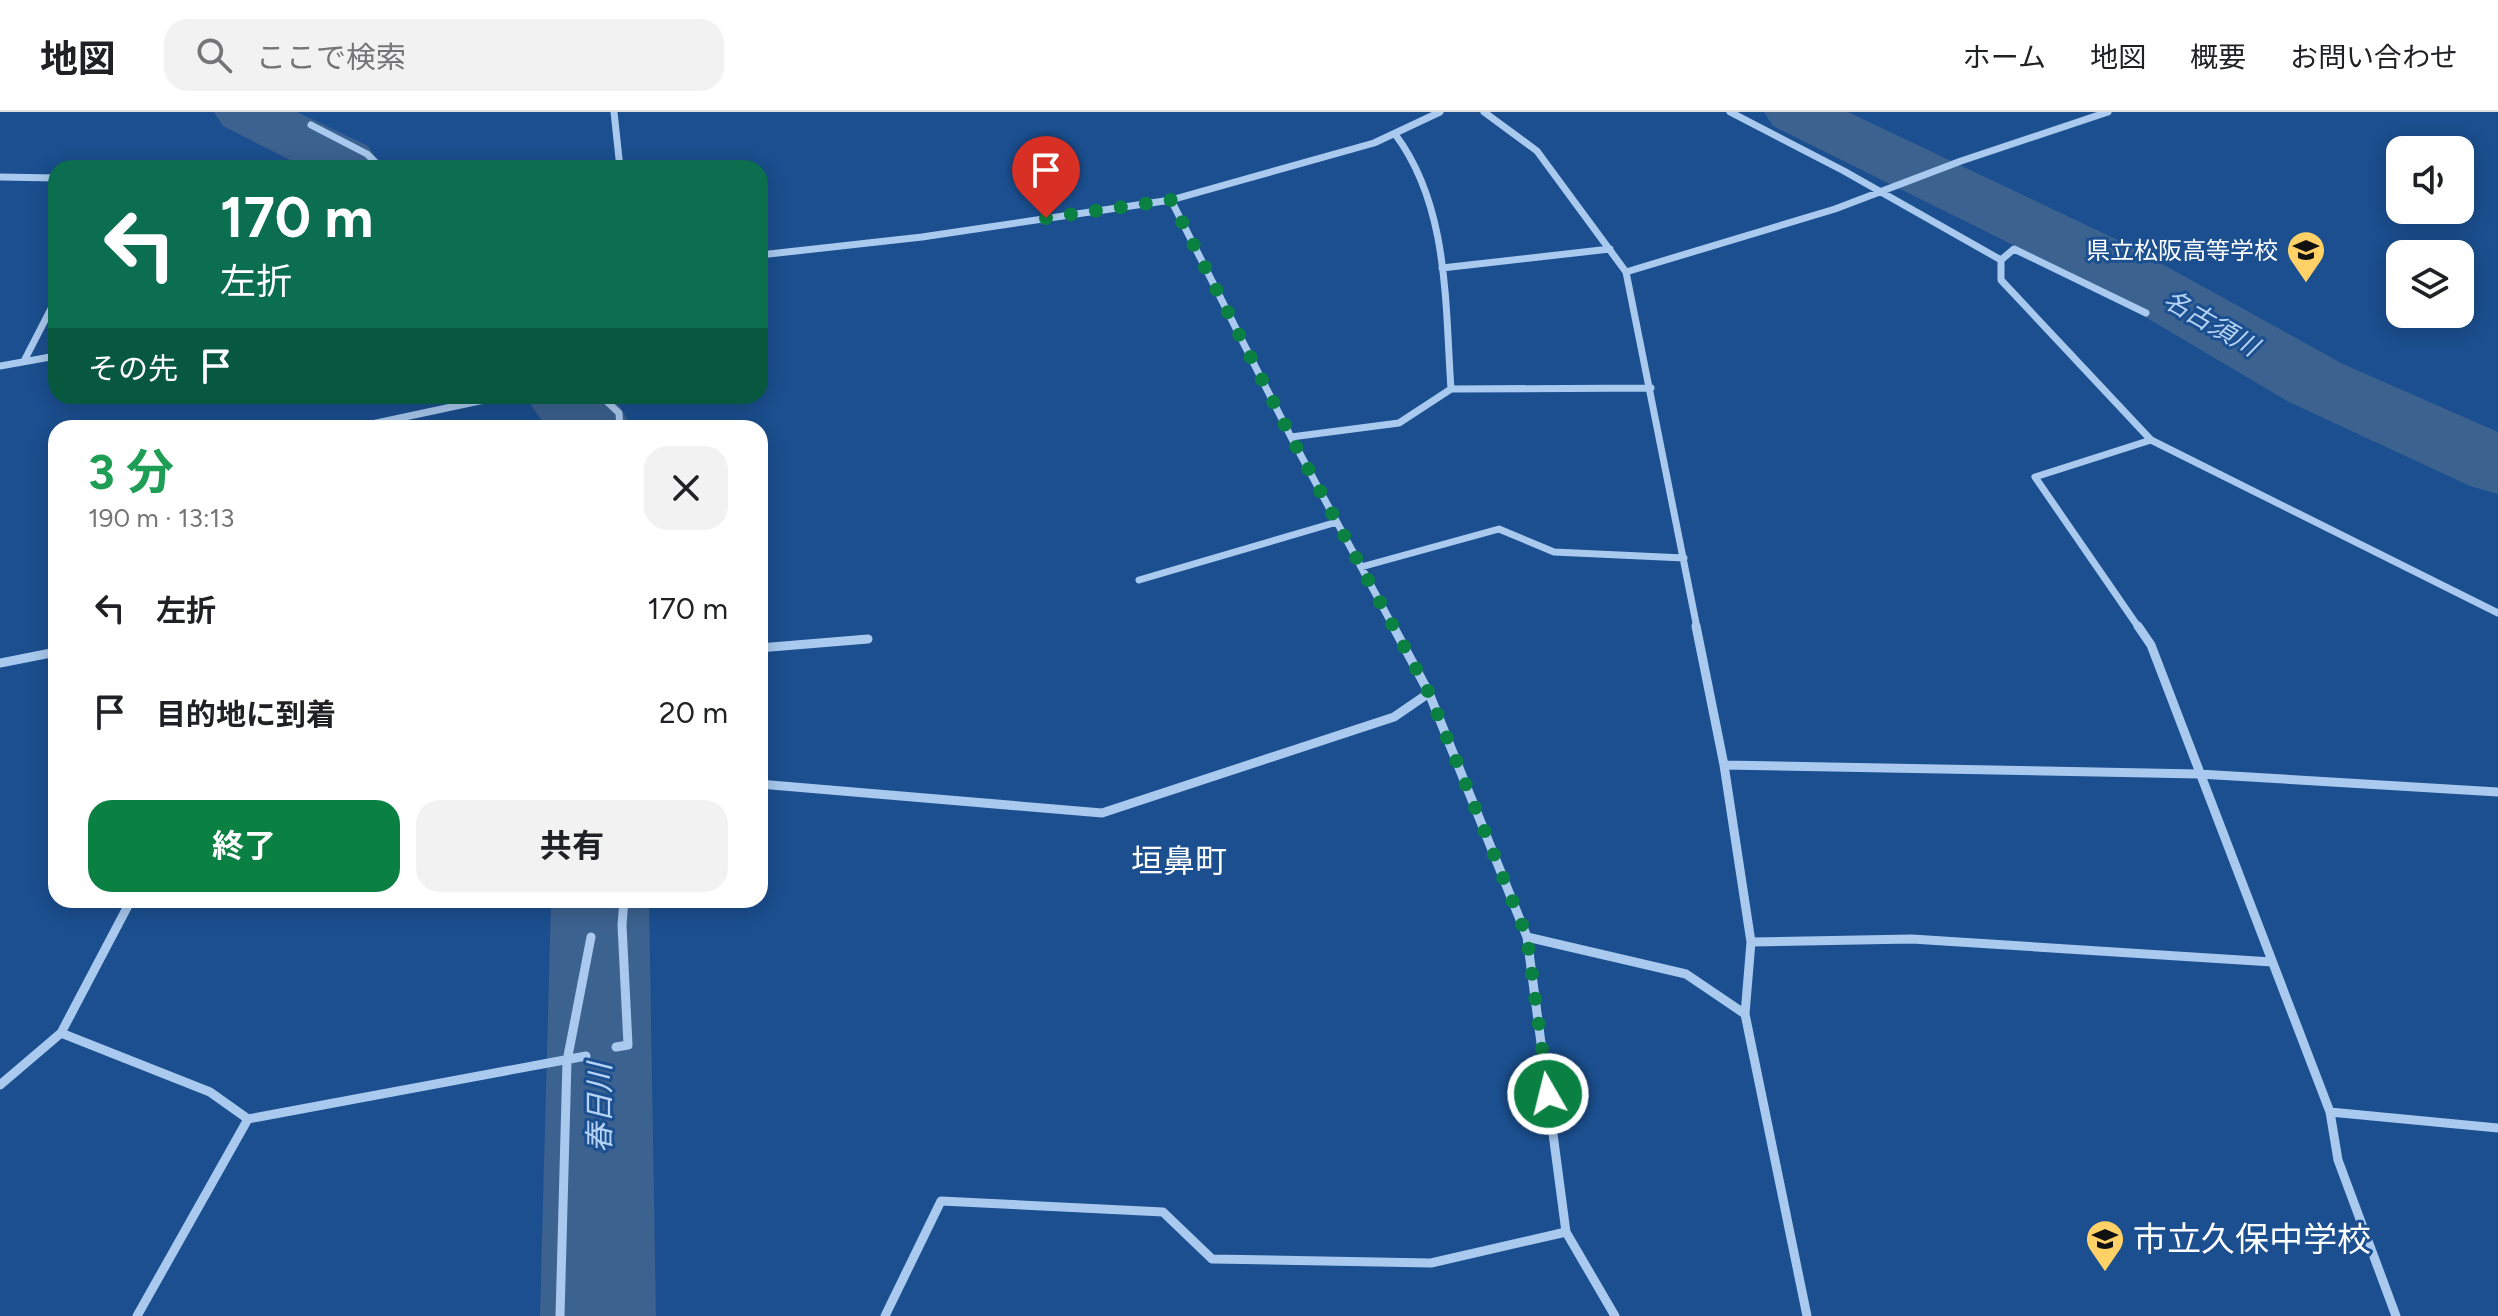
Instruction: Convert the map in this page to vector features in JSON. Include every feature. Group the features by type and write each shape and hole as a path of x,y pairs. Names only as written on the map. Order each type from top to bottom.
{"street":[{"path":"614,112 619,160"},
{"path":"768,254 922,237 1171,200 1374,143 1440,112"},
{"path":"1484,112 1537,151 1626,272 1724,765 1751,942 1745,1014 1806,1315"},
{"path":"1730,112 1844,171 2001,260"},
{"path":"1626,272 1835,209 1961,161 2108,112"},
{"path":"311,125 373,160"},
{"path":"1395,134 1409,148 1435,218 1451,389"},
{"path":"0,177 48,178"},
{"path":"1171,200 1291,437 1429,693 1527,937 1566,1232 1615,1316"},
{"path":"1442,268 1610,249"},
{"path":"2146,313 2014,249 2001,260 2001,280 2151,440 2498,613"},
{"path":"24,361 48,314"},
{"path":"0,366 48,357"},
{"path":"1291,437 1399,423 1451,389 1651,388"},
{"path":"390,420 466,404"},
{"path":"609,404 619,413 619,420"},
{"path":"2151,440 2035,477 2151,645 2330,1112 2338,1160 2396,1316"},
{"path":"1139,580 1337,522"},
{"path":"1361,567 1499,529 1554,552 1684,558"},
{"path":"768,647 868,639"},
{"path":"0,663 48,654"},
{"path":"768,785 1102,813 1394,717 1429,693"},
{"path":"1724,765 2199,774 2498,792"},
{"path":"0,1085 61,1033 127,908"},
{"path":"616,1047 628,1045 623,908"},
{"path":"560,1316 567,1061 591,937"},
{"path":"1527,937 1686,974 1745,1014"},
{"path":"1751,942 1912,939 2272,962"},
{"path":"61,1033 210,1092 248,1119 586,1056"},
{"path":"2330,1112 2498,1128"},
{"path":"137,1316 248,1119"},
{"path":"885,1316 941,1201 1163,1212 1212,1259 1431,1263 1566,1232"}],"waterway":[{"name":"春日川","path":"246,112 342,160"},
{"name":"名古須川","path":"1796,112 2101,260 2316,383 2498,465"},
{"name":"春日川","path":"570,404 586,420"},
{"name":"春日川","path":"598,1316 600,908"}],"place":[{"name":"県立松阪高等学校","path":"2306,284"},
{"name":"市立久保中学校","path":"2105,1273"}],"district":[{"name":"垣鼻町","path":"1179,861"}],"route":[{"path":"1046,218 1171,200 1291,437 1429,693 1527,937 1548,1094"}]}
